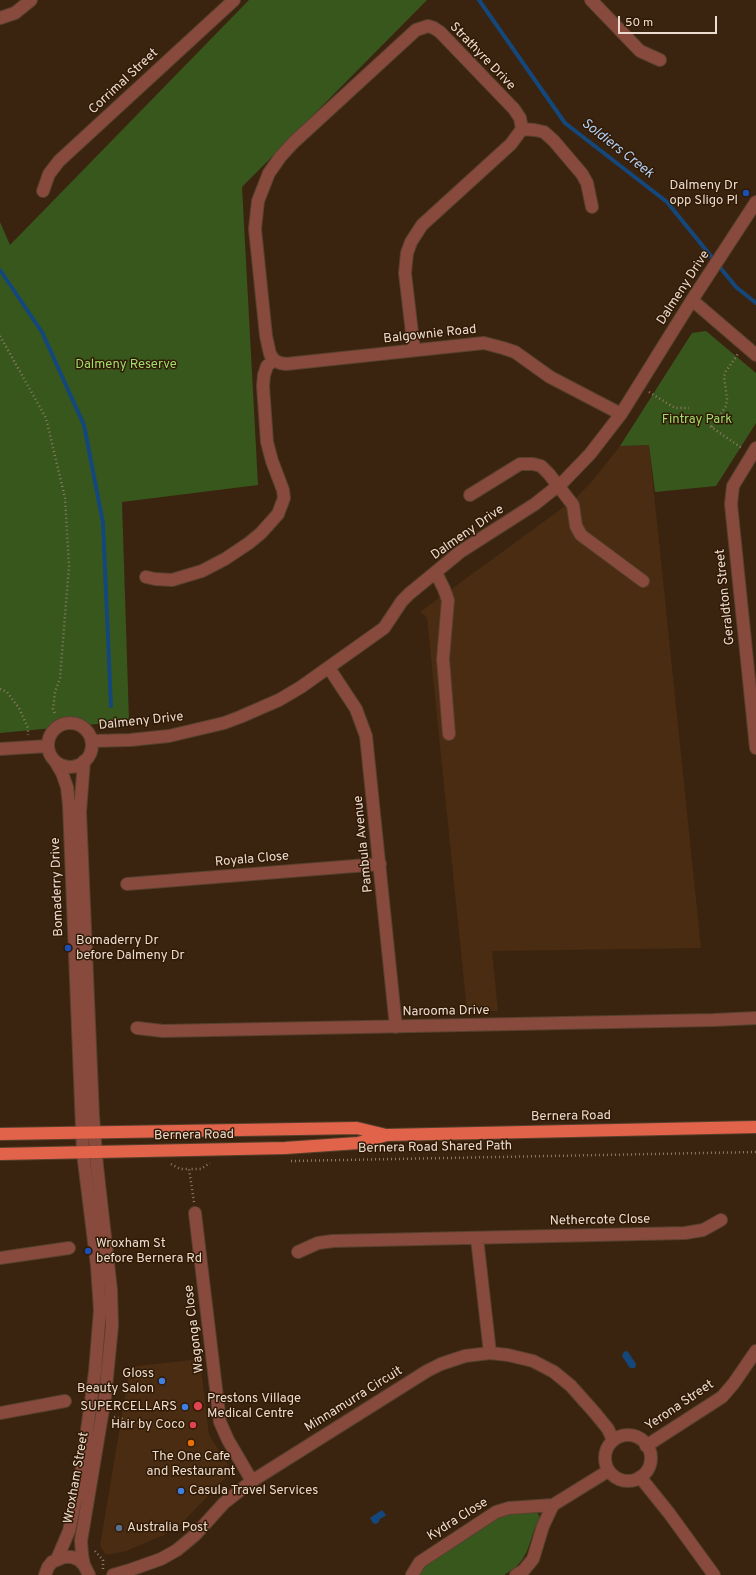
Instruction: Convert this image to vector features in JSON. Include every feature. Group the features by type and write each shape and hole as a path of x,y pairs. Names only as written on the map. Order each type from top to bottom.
{"main road":[{"name":"Bernera Road","path":"0,1154 285,1148 358,1143 387,1135 756,1127"},
{"name":"Bernera Road","path":"0,1134 358,1128 387,1135"}],"street":[{"path":"0,18 15,13 31,0"},
{"name":"Corrimal Street","path":"43,191 49,174 59,161 234,0"},
{"path":"591,0 640,51 660,60"},
{"name":"Strathyre Drive","path":"274,360 268,348 255,220 261,193 269,174 281,156 294,142 416,30 428,26 440,32 514,109 520,118 522,129"},
{"path":"414,350 405,273 407,253 411,242 422,225 511,144 522,129 544,132 554,141 582,174 587,183 592,207"},
{"name":"Dalmeny Drive","path":"92,741 130,740 169,736 224,723 279,700 329,668 384,628 402,601 460,552 520,514 558,486 590,454 621,414 692,300 756,202"},
{"path":"692,300 756,355"},
{"name":"Balgownie Road","path":"274,360 286,364 484,343 503,348 527,360 550,377 621,414"},
{"path":"146,577 172,580 202,571 225,559 249,543 261,533 278,514 284,498 283,490 272,461 267,442 263,386 267,366 274,360"},
{"name":"Geraldton Street","path":"754,452 733,486 731,504 756,748"},
{"path":"470,495 520,464 533,464 541,466 573,505 576,526 581,535 643,581"},
{"path":"436,573 448,600 444,665 449,734"},
{"name":"Pambula Avenue","path":"329,668 356,709 365,731 369,755 396,1027"},
{"path":"68,722 82,726 88,732 92,741 90,754 84,762 76,766 68,767 55,761 50,754 48,746 49,738 53,730 68,722"},
{"path":"0,749 48,746"},
{"name":"Bomaderry Drive","path":"55,761 62,773 67,787 82,1133"},
{"name":"Bomaderry Drive","path":"84,762 80,812 94,1133"},
{"name":"Royala Close","path":"127,884 380,864"},
{"name":"Narooma Drive","path":"137,1028 163,1031 756,1018"},
{"name":"Wroxham Street","path":"45,1575 48,1567 57,1559 69,1531 81,1474 95,1372 99,1326 100,1290 83,1153 82,1133"},
{"name":"Wroxham Street","path":"87,1570 82,1555 81,1541 105,1397 112,1326 107,1252 94,1133"},
{"name":"Wagonga Close","path":"195,1213 220,1422 228,1440 252,1480"},
{"name":"Nethercote Close","path":"298,1252 318,1243 333,1241 686,1233 703,1230 721,1220"},
{"path":"477,1238 490,1353"},
{"path":"0,1258 69,1248"},
{"name":"Yerona Street","path":"646,1446 722,1397 734,1383 756,1350"},
{"name":"Minnamurra Circuit","path":"113,1575 161,1559 177,1550 195,1535 224,1503 252,1480 427,1371 441,1364 476,1353 490,1353 525,1359 540,1364 554,1372 571,1386 595,1413 608,1429 613,1440"},
{"path":"0,1413 65,1401"},
{"path":"631,1436 642,1441 646,1446 650,1454 650,1463 646,1471 640,1477 629,1481 617,1479 608,1471 605,1460 606,1449 613,1440 619,1437 631,1436"},
{"name":"Kydra Close","path":"412,1575 420,1562 496,1512 509,1508 553,1506 608,1471"},
{"path":"640,1477 669,1513 714,1575"},
{"path":"516,1575 524,1570 533,1559 543,1526 553,1506"},
{"path":"57,1559 64,1556 72,1557 79,1560 87,1570"}],"path":[{"path":"0,336 46,418 65,498 69,566 60,678 55,692 53,709 55,714"},
{"path":"712,427 727,404 724,376 744,346"},
{"path":"639,384 675,408 689,408"},
{"path":"707,424 754,452"},
{"path":"0,689 7,692 19,708 28,728 27,748"},
{"name":"Bernera Road Shared Path","path":"289,1162 756,1152"},
{"path":"171,1164 180,1169 189,1169 201,1168 210,1163 203,1163"},
{"path":"164,1164 177,1164"},
{"path":"189,1169 195,1213"},
{"path":"113,1417 140,1423"}],"shaded area":[{"path":"649,445 701,948 492,951 498,1011 467,1011 427,618 420,612 576,498 593,480 620,446"},
{"path":"200,1359 209,1435 232,1471 179,1526 164,1535 126,1551 105,1554 100,1546 130,1367"}],"green space":[{"name":"Dalmeny Reserve","path":"249,0 427,0 242,187 258,485 122,502 129,721 0,733 0,222 10,245"},
{"name":"Fintray Park","path":"706,331 756,373 756,423 716,486 655,492 649,445 620,446 692,333"},
{"path":"536,1510 541,1519 535,1528 527,1551 515,1568 504,1575 419,1575 426,1565 495,1519 509,1514"}],"water":[{"path":"626,1351 636,1364 635,1368 630,1368 622,1356"},
{"path":"382,1510 386,1515 380,1519 378,1523 373,1523 370,1518"}],"waterway":[{"name":"Soldiers Creek","path":"479,0 565,123 667,202 736,287 756,303"},
{"path":"0,270 42,332 84,425 103,523 111,706"}],"place":[{"name":"Dalmeny Dr opp Sligo Pl","path":"746,193"},
{"name":"Bomaderry Dr before Dalmeny Dr","path":"68,948"},
{"name":"Wroxham St before Bernera Rd","path":"88,1251"},
{"name":"Gloss Beauty Salon","path":"162,1381"},
{"name":"Prestons Village Medical Centre","path":"198,1406"},
{"name":"SUPERCELLARS","path":"185,1407"},
{"name":"Hair by Coco","path":"193,1425"},
{"name":"The One Cafe and Restaurant","path":"191,1443"},
{"name":"Casula Travel Services","path":"181,1491"},
{"name":"Australia Post","path":"119,1528"}]}
